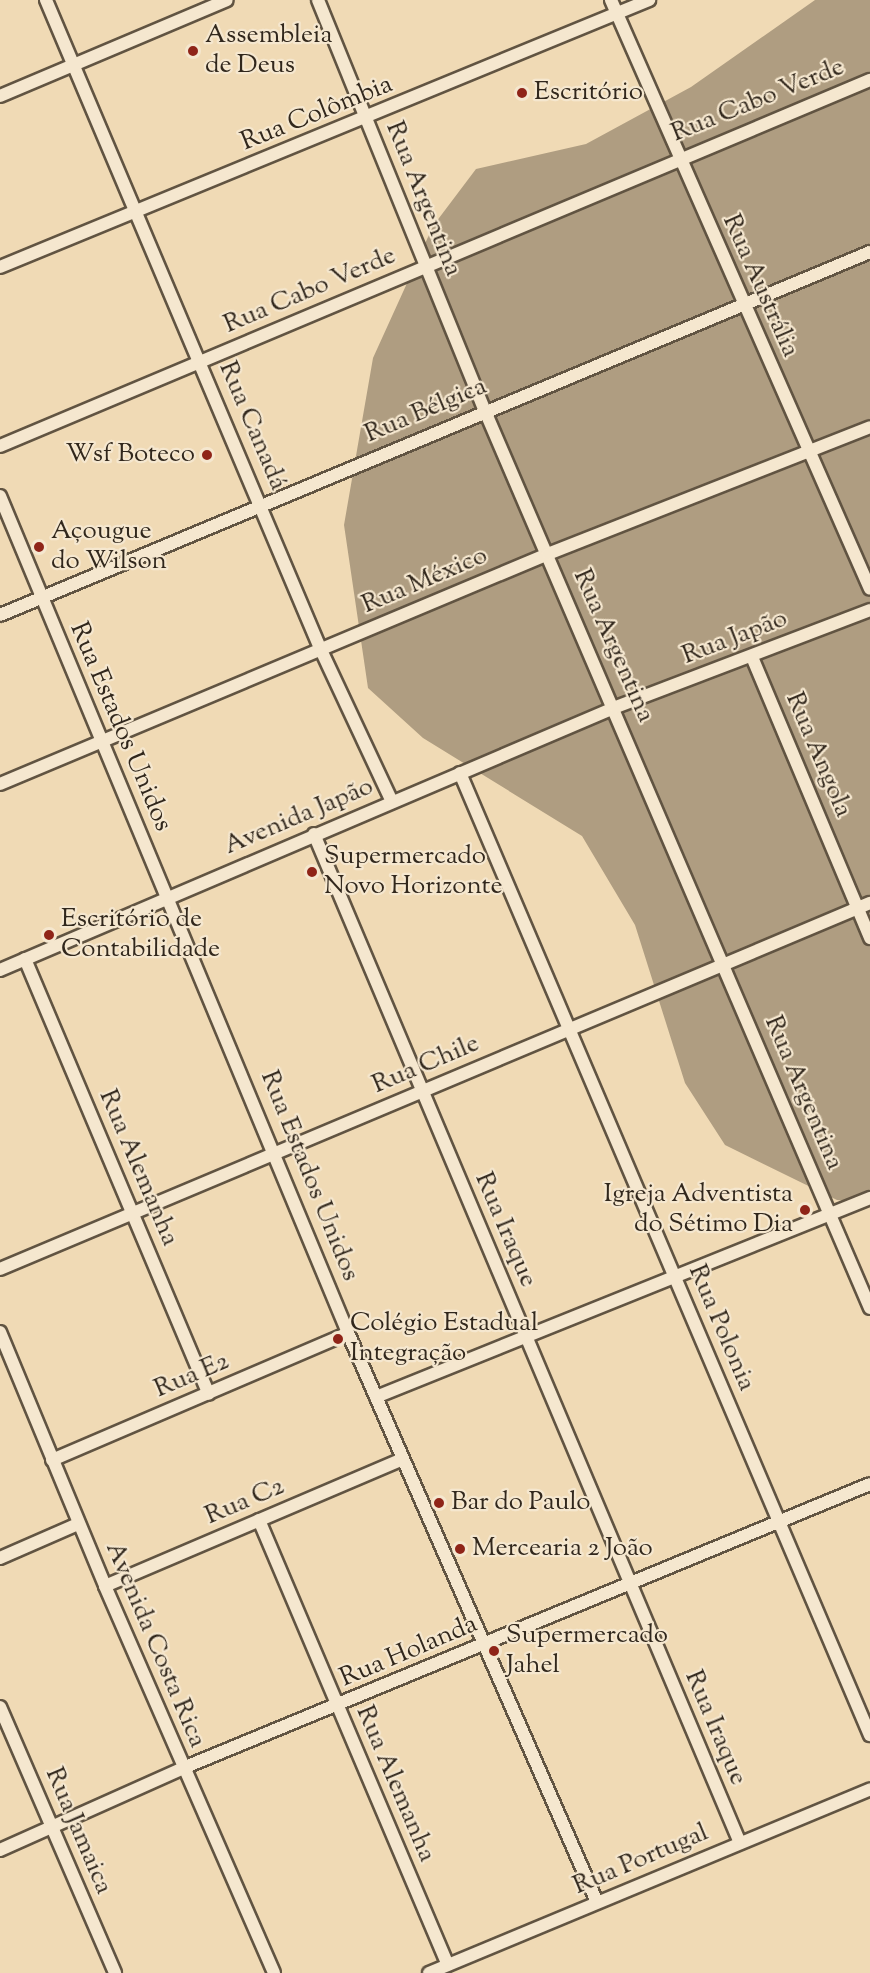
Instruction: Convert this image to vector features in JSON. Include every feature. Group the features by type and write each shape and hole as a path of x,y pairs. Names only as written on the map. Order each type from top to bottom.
{"street":[{"name":"Rua Canadá","path":"46,0 138,212 320,648 392,802"},
{"path":"0,96 227,0"},
{"name":"Rua Argentina","path":"318,0 485,411 615,707 870,1308"},
{"name":"Rua Austrália","path":"611,0 870,589"},
{"name":"Rua Colômbia","path":"0,267 367,118 649,0"},
{"name":"Rua Cabo Verde","path":"0,446 680,157 870,80"},
{"name":"Rua Bélgica","path":"0,615 743,303 870,252"},
{"name":"Rua México","path":"0,784 548,554 870,427"},
{"name":"Rua Estados Unidos","path":"0,496 40,598 277,1153 348,1333 597,1902"},
{"name":"Rua Japão","path":"615,707 752,657 870,610"},
{"name":"Rua Angola","path":"752,657 864,906 870,938"},
{"name":"Avenida Japão","path":"0,970 615,707"},
{"name":"Rua Polonia","path":"460,773 870,1735"},
{"name":"Rua Iraque","path":"314,834 740,1843"},
{"name":"Rua Chile","path":"0,1269 723,962 864,906"},
{"name":"Rua Alemanha","path":"25,959 209,1394"},
{"path":"376,1397 675,1280 870,1198"},
{"name":"Avenida Costa Rica","path":"0,1332 78,1524 274,1973"},
{"name":"Rua E2","path":"52,1460 348,1333"},
{"name":"Rua C2","path":"105,1586 403,1459"},
{"name":"Rua Holanda","path":"0,1850 183,1768 780,1524 870,1484"},
{"name":"Rua Alemanha","path":"259,1520 448,1965"},
{"path":"0,1558 78,1524"},
{"name":"Rua Jamaica","path":"0,1707 115,1973"},
{"name":"Rua Portugal","path":"429,1973 870,1789"}],"shaded area":[{"path":"815,0 870,0 870,1203 837,1200 725,1145 685,1083 635,925 582,836 423,738 368,688 344,525 373,358 433,226 476,169 586,144 691,87"}],"place":[{"name":"Assembleia de Deus","path":"193,51"},
{"name":"Escritório","path":"522,93"},
{"name":"Wsf Boteco","path":"207,455"},
{"name":"Açougue do Wilson","path":"39,547"},
{"name":"Supermercado Novo Horizonte","path":"312,872"},
{"name":"Escritório de Contabilidade","path":"49,935"},
{"name":"Igreja Adventista do Sétimo Dia","path":"805,1210"},
{"name":"Colégio Estadual Integração","path":"338,1339"},
{"name":"Bar do Paulo","path":"439,1503"},
{"name":"Mercearia 2 João","path":"460,1549"},
{"name":"Supermercado Jahel","path":"494,1651"}]}
